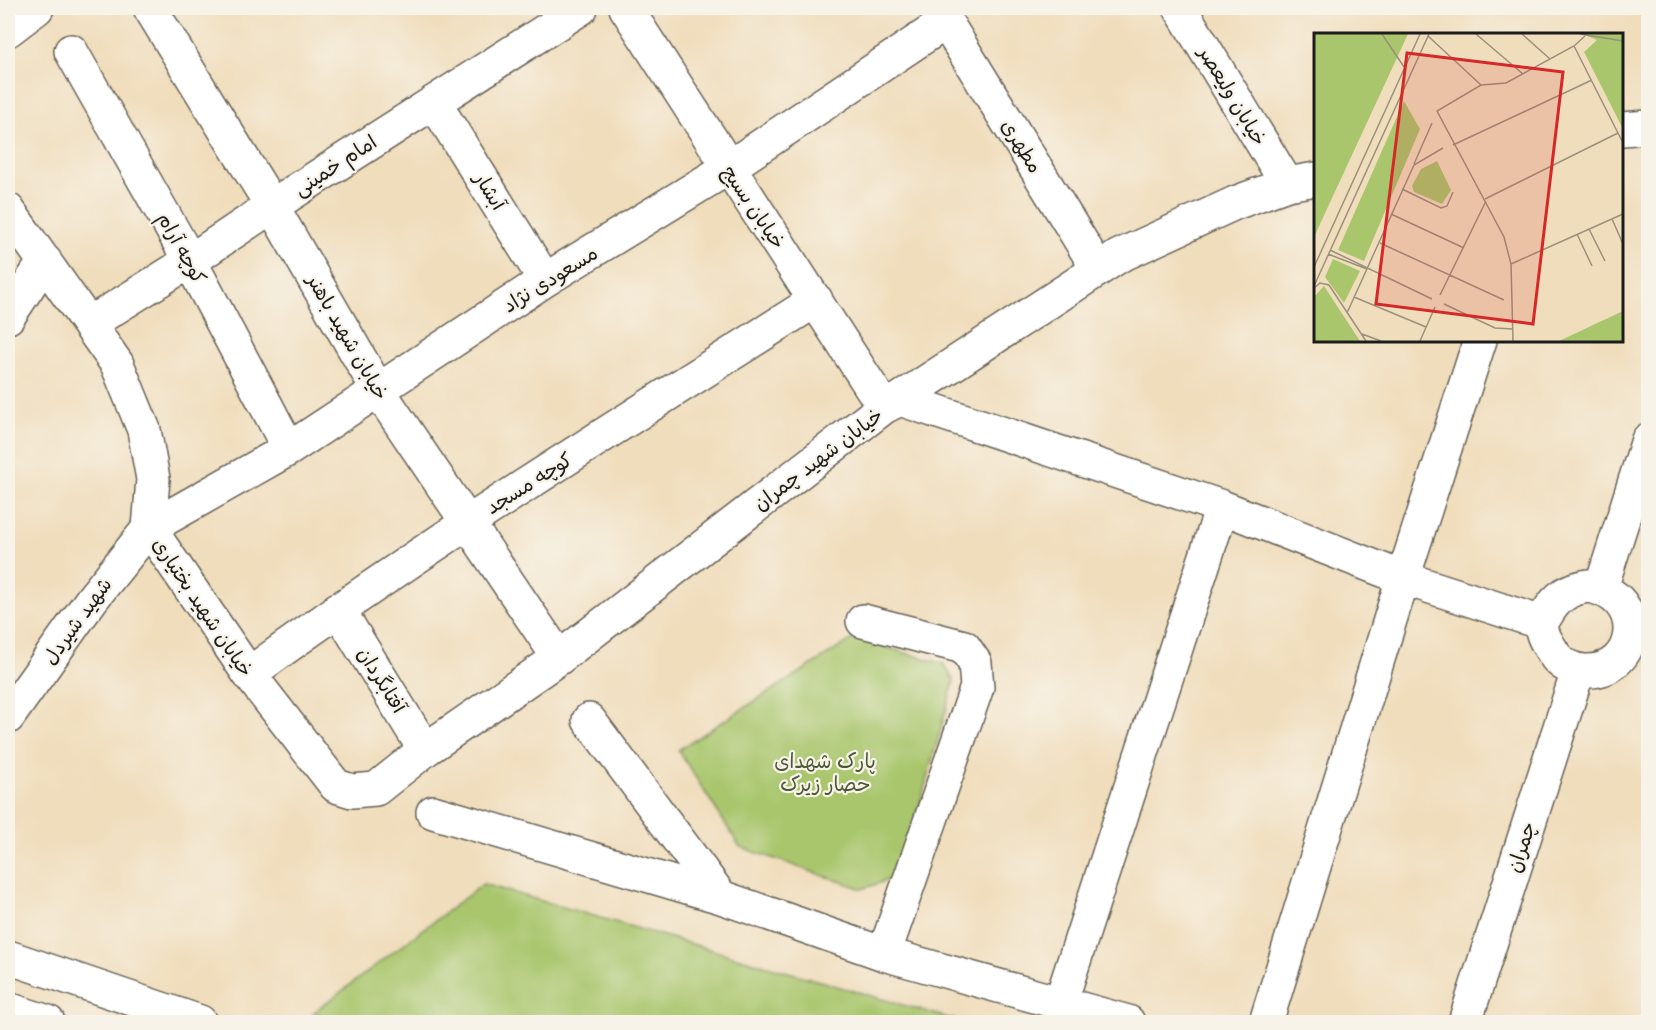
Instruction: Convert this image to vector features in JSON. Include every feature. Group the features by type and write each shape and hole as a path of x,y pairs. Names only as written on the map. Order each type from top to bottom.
{"street":[{"path":"8,30 37,8"},
{"name":"خیابان شهید باهنر","path":"150,8 272,206 378,390 559,658"},
{"name":"امام خمینی","path":"89,324 581,8"},
{"name":"خیابان بسیج","path":"626,8 816,300 892,403"},
{"name":"خیابان ولیعصر","path":"1180,8 1301,182"},
{"name":"مسعودی نژاد","path":"149,528 289,448 545,280 728,168 946,22"},
{"name":"مطهری","path":"946,22 1098,269"},
{"name":"کوچه آرام","path":"71,51 190,261 289,448"},
{"name":"آبشار","path":"434,102 545,280"},
{"path":"1623,129 1648,127"},
{"name":"خیابان شهید چمران","path":"352,791 376,789 425,750 559,658 892,403 1098,269 1119,256 1235,203 1301,182"},
{"name":"خیابان شهید بختیاری","path":"8,210 117,364 144,430 153,479 149,528 249,674 336,786 352,791"},
{"path":"8,316 45,261"},
{"name":"کوچه مسجد","path":"249,674 338,609 466,523 816,300"},
{"path":"1266,1023 1403,578 1479,342"},
{"path":"892,403 1222,507 1403,578 1542,622"},
{"path":"1601,588 1648,440"},
{"path":"1060,1004 1222,507"},
{"name":"شهید شیردل","path":"8,717 92,598 149,528"},
{"path":"1588,586 1601,588 1614,595 1624,606 1630,619 1630,634 1637,651 1618,659 1606,668 1592,672 1578,671 1565,665 1555,656 1542,630 1542,622 1553,604 1563,594 1575,588 1588,586"},
{"name":"آفتابگردان","path":"338,609 425,750"},
{"path":"864,621 964,647 975,663 977,687 884,954"},
{"name":"چمران","path":"1465,1023 1578,671"},
{"path":"589,720 721,897"},
{"path":"433,812 721,897 884,954 1128,1023"},
{"path":"8,957 200,1023"},
{"path":"8,1009 48,1023"}],"green space":[{"name":"پارک شهدای حصار زیرک","path":"854,638 944,664 954,681 900,876 862,889 740,847 678,750"},
{"path":"483,884 962,1022 344,1022 313,1013"}]}
